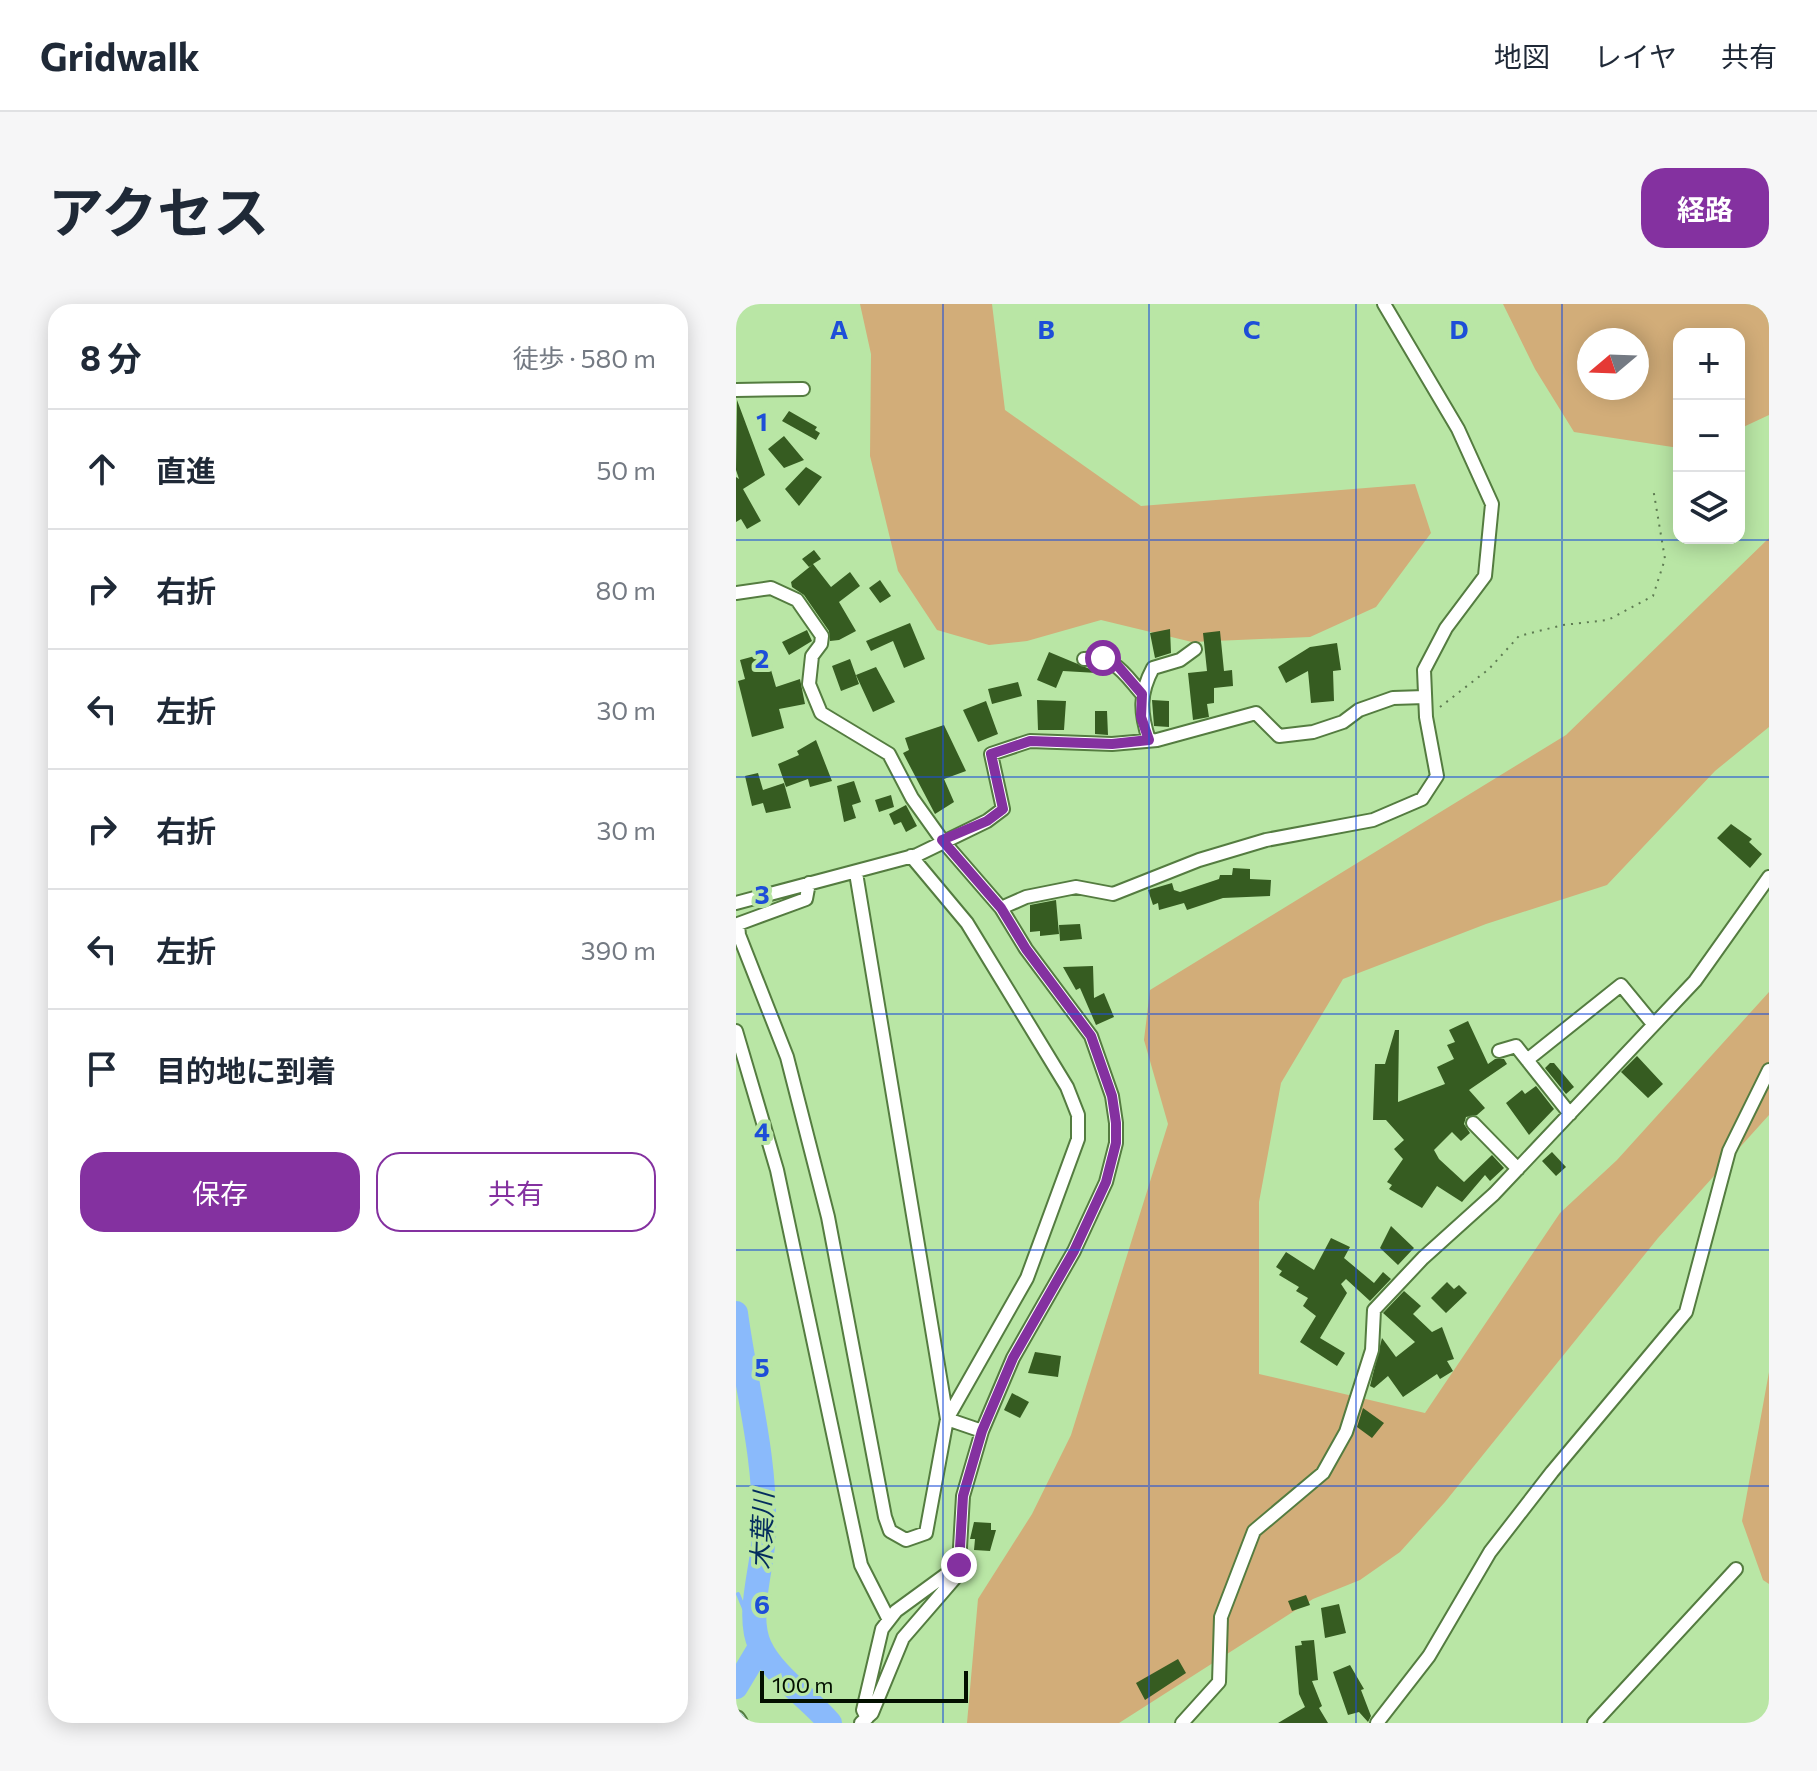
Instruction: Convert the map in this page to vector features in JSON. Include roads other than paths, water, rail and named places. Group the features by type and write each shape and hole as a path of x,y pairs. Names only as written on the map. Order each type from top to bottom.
{"street":[{"path":"1001,908 1026,897 1076,887 1113,894 1199,860 1266,840 1373,820 1422,799 1437,776 1426,717 1424,670 1446,628 1485,576 1492,504 1458,429 1384,304"},
{"path":"736,390 803,389"},
{"path":"736,593 771,588 797,600 822,636 821,644 812,656 809,684 821,713 889,754 912,798 942,840 1001,908 1026,949 1091,1036 1112,1096 1116,1143 1100,1196 1074,1251 1013,1358 982,1431 963,1496 959,1565 954,1579 903,1638 864,1721"},
{"path":"1149,740 1141,717 1142,694 1153,668 1180,660 1195,649"},
{"path":"1084,659 1103,658 1117,665 1142,694"},
{"path":"736,903 911,856 987,821 1003,809 991,754 1030,741 1112,744 1149,740 1221,725 1256,713 1279,736 1313,732 1343,722 1359,710 1393,698 1425,697"},
{"path":"809,883 806,899 738,924 739,935 787,1057 828,1217 885,1517 890,1531 906,1540 926,1533 947,1419 1027,1278 1078,1139 1078,1115 1067,1087 967,923 911,856"},
{"path":"856,873 947,1419"},
{"path":"1182,1723 1219,1682 1221,1617 1254,1531 1323,1473 1346,1432 1372,1350 1374,1310 1518,1169 1695,981 1769,877"},
{"path":"1527,1060 1621,985 1653,1024"},
{"path":"736,1031 777,1170 861,1565 889,1620"},
{"path":"1499,1051 1516,1046 1570,1114"},
{"path":"1377,1723 1429,1656 1490,1552 1686,1312 1700,1270 1729,1151 1769,1070"},
{"path":"1473,1123 1518,1169"},
{"path":"947,1419 982,1431"},
{"path":"864,1721 863,1710 882,1629 896,1611 959,1565"},
{"path":"1594,1723 1736,1569"}],"waterway":[{"name":"木葉川","path":"736,1313 759,1449 764,1503 763,1544 754,1619 756,1633 760,1646 774,1667 830,1723"},
{"path":"738,1594 760,1647"},
{"path":"736,1687 760,1647"}]}
